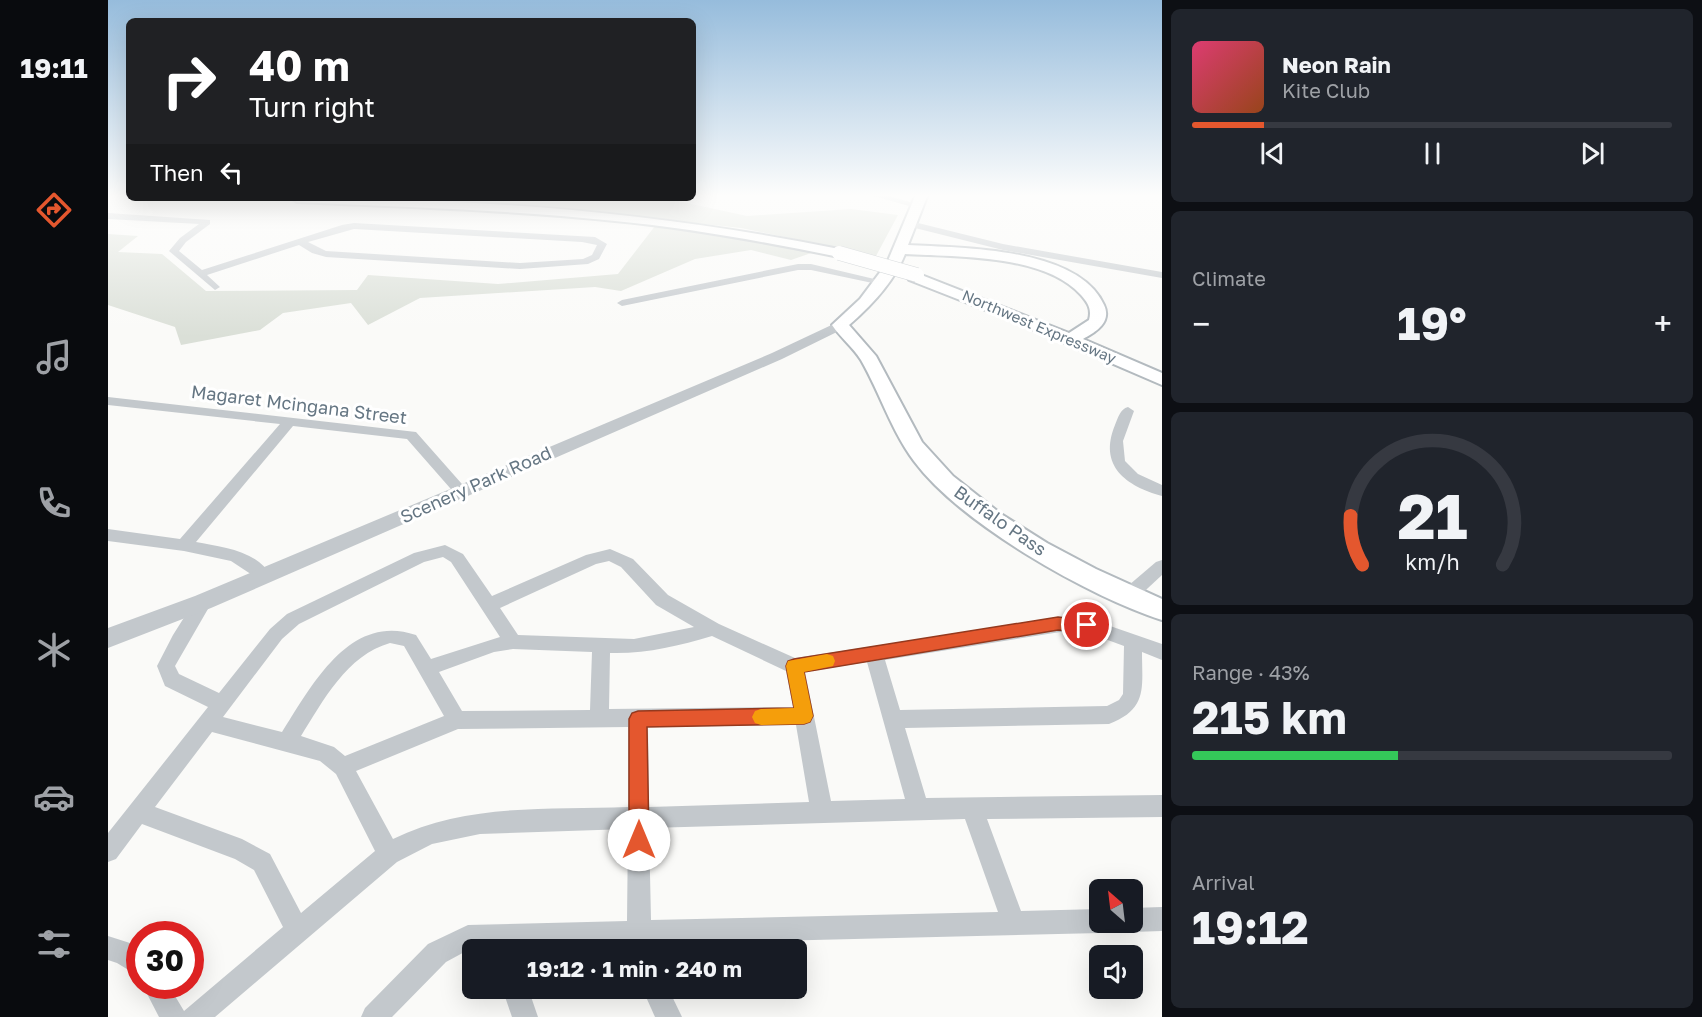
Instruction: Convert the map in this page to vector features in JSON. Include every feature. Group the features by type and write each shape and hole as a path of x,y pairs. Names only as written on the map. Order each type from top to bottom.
{"main road":[{"path":"783,241 916,276"},
{"path":"840,325 867,302 882,282 903,241"},
{"path":"900,249 1006,258 1037,265 1077,283 1104,314 1109,344 1123,357"},
{"name":"Northwest Expressway","path":"916,276 970,292 1028,316 1162,380"},
{"name":"Northwest Expressway","path":"916,276 1162,374"},
{"path":"1028,316 1055,324 1076,326 1091,322 1098,309"},
{"path":"1073,338 1095,325 1098,309"},
{"name":"Buffalo Pass","path":"840,325 866,355 898,420 922,457 953,489 998,524 1052,558 1128,596 1162,610"}],"street":[{"path":"182,241 174,251 215,287"},
{"path":"200,274 301,242 315,251 326,254 520,266 585,262 596,257 602,244 598,241"},
{"path":"981,241 1162,275"},
{"path":"622,303 798,267 811,267 882,282"},
{"name":"Scenery Park Road","path":"108,638 203,602 462,492 777,356 840,325"},
{"name":"Magaret Mcingana Street","path":"111,403 411,435 462,492"},
{"path":"1128,411 1116,437 1115,460 1120,469 1129,477 1162,491"},
{"path":"184,545 289,422"},
{"path":"108,535 184,545 235,556 251,565 263,576"},
{"path":"108,851 206,722 283,626 420,557 445,550 452,553 513,642"},
{"path":"489,605 592,559 610,555 627,563 662,600 713,629 794,666 1073,623 1087,625 1162,652"},
{"path":"1128,596 1162,566"},
{"path":"203,602 166,666 172,680 221,704"},
{"path":"428,668 494,645 513,642 634,646 713,629"},
{"path":"286,742 336,666 352,652 387,636 402,636 410,640 458,720"},
{"path":"894,718 1109,715 1126,706 1132,695 1133,642"},
{"path":"600,717 601,646"},
{"path":"874,654 919,809"},
{"path":"794,666 822,812"},
{"path":"343,767 458,720 804,716"},
{"path":"638,719 641,939"},
{"path":"206,722 327,754 343,767 388,854"},
{"path":"195,1017 388,854 419,837 447,827 480,823 639,817 919,809 1162,806"},
{"path":"972,808 1014,924"},
{"path":"139,812 242,850 261,862 297,930"},
{"path":"1143,920 1162,919"},
{"path":"664,939 1089,921"},
{"path":"463,939 468,937 481,939"},
{"path":"374,1017 437,953 462,939"},
{"path":"108,948 126,954"},
{"path":"162,999 174,1017"},
{"path":"519,999 525,1017"},
{"path":"660,999 669,1017"}],"shaded area":[{"path":"108,241 131,241 118,252 162,254 206,291 357,290 368,275 498,284 618,274 643,241 767,241 814,252 791,260 751,250 695,259 621,291 595,287 420,298 368,325 351,303 283,313 260,330 181,345 175,327 108,305"},
{"path":"806,241 884,241 876,256"}],"slow traffic":[{"path":"761,717 804,716 794,666 827,661"}],"route":[{"path":"639,840 638,719 804,716 794,666 1058,624 1087,625"}]}
